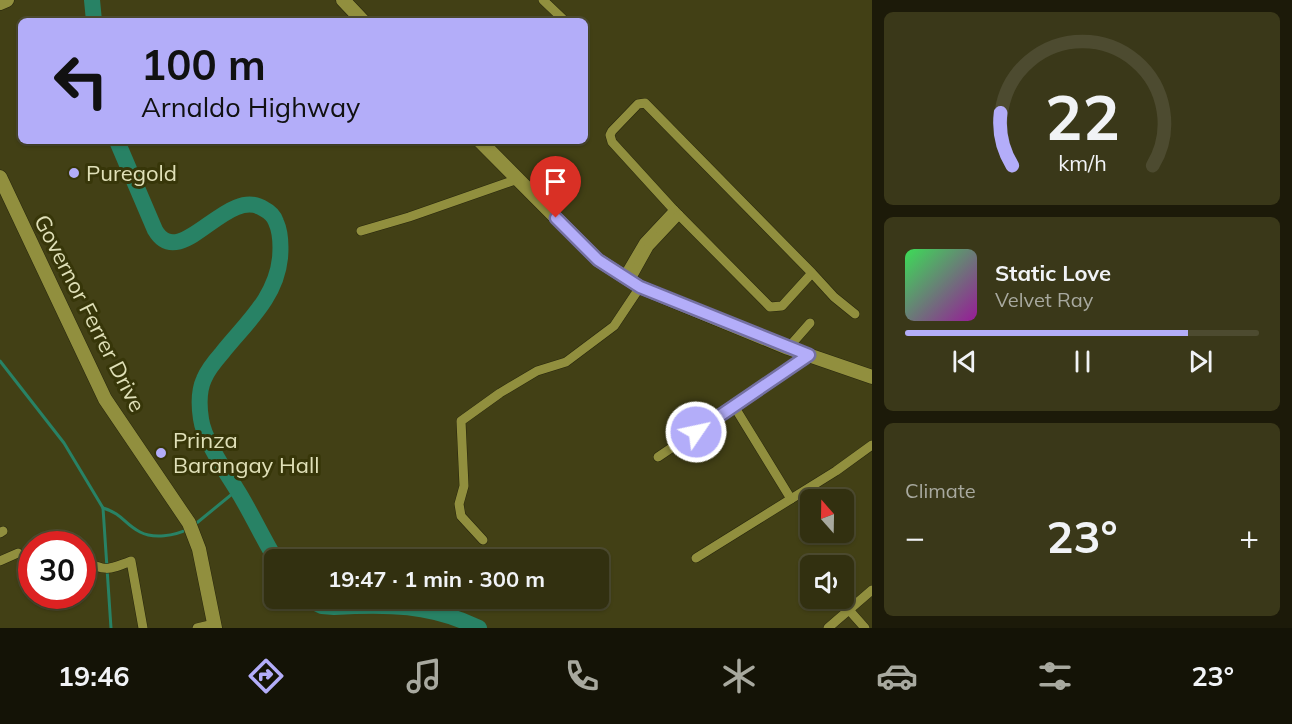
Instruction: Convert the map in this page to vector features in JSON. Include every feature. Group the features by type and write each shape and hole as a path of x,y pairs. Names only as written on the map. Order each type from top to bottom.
{"main road":[{"path":"0,3 7,0"},
{"path":"343,0 360,18"},
{"path":"483,144 598,260 631,281 788,348 872,377"},
{"name":"Governor Ferrer Drive","path":"0,177 105,399 189,523 199,549 214,626"}],"street":[{"path":"543,0 562,18"},
{"path":"812,273 782,306 770,307 676,212 610,138 612,131 640,102 645,103 812,273 834,297 855,315"},
{"path":"361,231 409,217 518,179"},
{"path":"483,540 461,516 459,504 464,486 461,421 500,393 537,371 566,362 614,326 646,245 676,212"},
{"path":"788,348 810,323"},
{"path":"658,457 809,355"},
{"path":"734,406 791,499"},
{"path":"696,558 836,471 872,444"},
{"path":"0,561 18,553"},
{"path":"96,565 108,569 131,561 143,628"},
{"path":"828,628 872,590"},
{"path":"849,610 864,628"},
{"path":"197,628 214,626"}],"waterway":[{"path":"92,0 94,18"},
{"path":"118,144 155,230 166,241 178,242 235,208 250,205 268,211 278,226 280,258 273,286 250,320 210,368 202,384 200,399 201,419 207,438 270,549"},
{"path":"0,361 64,443 103,508 111,628"},
{"path":"193,526 237,490"},
{"path":"103,508 115,513 145,534 164,536 188,529"},
{"path":"420,609 443,614 479,628"}],"place":[{"name":"Puregold","path":"74,173"},
{"name":"Prinza Barangay Hall","path":"161,453"}],"route":[{"path":"556,218 598,260 640,287 809,355 696,432"}]}
